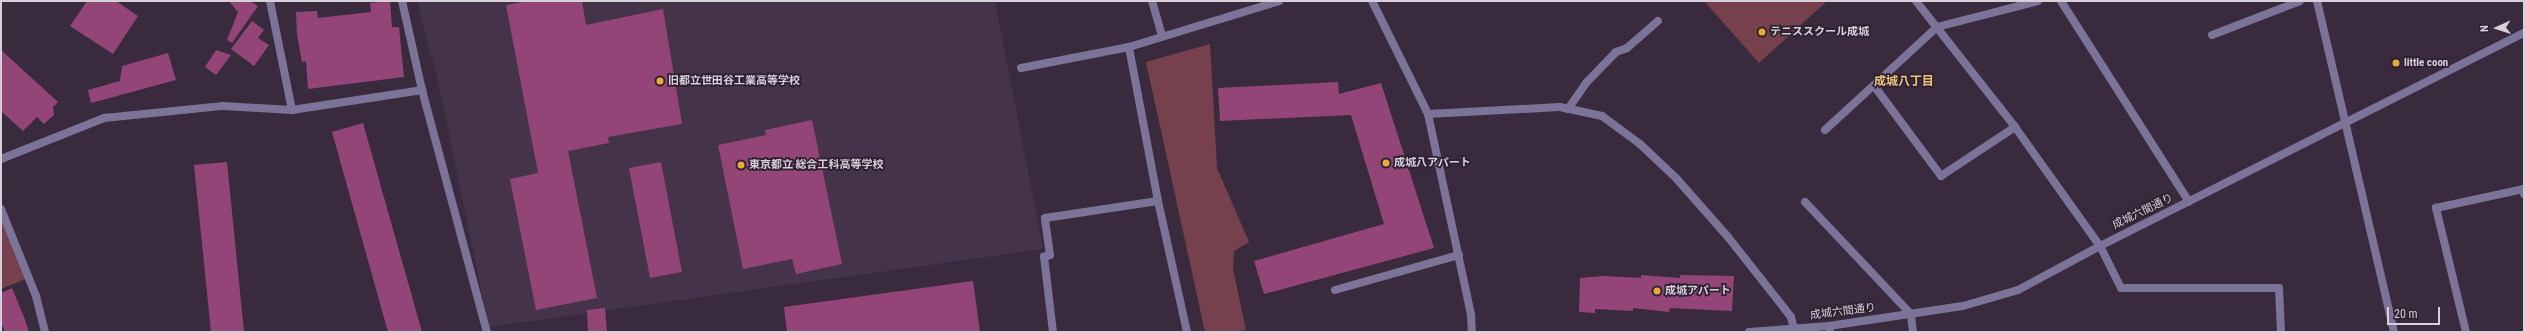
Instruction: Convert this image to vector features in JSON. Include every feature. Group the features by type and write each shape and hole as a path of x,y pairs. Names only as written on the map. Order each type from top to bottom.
{"street":[{"path":"270,1 292,110"},
{"path":"402,1 422,90 487,332"},
{"path":"1152,1 1162,36"},
{"path":"1021,68 1129,47 1279,1"},
{"path":"1372,1 1428,114 1459,255 1471,315 1472,332"},
{"path":"1916,1 2015,127 2100,246 2121,288 2279,288 2281,332"},
{"path":"1825,130 1875,87 1937,27 2038,1"},
{"path":"2061,1 2189,202"},
{"path":"2212,35 2300,1"},
{"path":"2317,1 2344,125 2394,332"},
{"path":"1568,109 1586,83 1616,52 1627,48 1658,21"},
{"name":"成城六間通り","path":"1749,332 1794,329 1830,329 1962,306 2018,290 2100,246 2524,34"},
{"path":"1129,47 1158,201 1187,332"},
{"path":"1875,87 1941,176 2015,127"},
{"path":"1,159 104,118 223,106 292,110 422,90"},
{"path":"1428,114 1560,107 1602,116 1640,144 1671,173 1728,237 1784,308 1791,317 1794,329"},
{"path":"2466,332 2436,208 2523,192"},
{"path":"1053,332 1044,256 1050,256 1046,218 1158,201"},
{"path":"1805,202 1911,314 1913,332"},
{"path":"1,209 36,296 45,332"},
{"path":"1334,290 1459,255"}],"shaded area":[{"name":"東京都立 総合工科高等学校","path":"417,1 995,1 1043,249 489,327 438,81"},
{"name":"テニススクール成城","path":"1704,1 1827,1 1759,63"},
{"path":"1210,44 1217,168 1249,242 1234,251 1233,269 1246,330 1232,332 1205,332 1146,62"},
{"path":"1,214 28,278 1,289"}],"building":[{"path":"87,1 116,1 138,16 113,54 70,26"},
{"path":"229,1 250,1 258,6 232,43 227,40 238,12"},
{"path":"390,1 392,27 399,27 404,77 308,89 306,61 302,62 297,35 296,12 317,11 318,18 371,12 370,3"},
{"path":"528,1 582,1 586,25 663,9 682,124 608,137 609,143 568,151 597,298 536,310 510,179 538,173 506,5"},
{"path":"252,21 264,30 258,38 269,45 254,66 231,49"},
{"path":"1,50 58,102 53,107 54,115 44,124 37,117 23,131 1,111"},
{"path":"216,50 231,55 216,75 205,67"},
{"path":"168,53 176,80 91,103 88,90 120,81 122,66"},
{"name":"成城八アパート","path":"1338,82 1339,94 1381,83 1434,248 1264,294 1254,261 1384,224 1351,115 1220,121 1218,88"},
{"path":"812,120 842,264 796,274 792,259 743,269 718,145 766,135 765,130"},
{"path":"363,123 422,332 388,332 332,132"},
{"path":"227,162 244,332 211,332 194,165"},
{"path":"661,162 682,272 650,278 629,168"},
{"name":"成城アパート","path":"1641,275 1680,278 1680,275 1734,276 1732,311 1670,308 1669,312 1633,308 1633,311 1595,309 1595,313 1579,312 1580,278 1603,276 1641,278"},
{"path":"973,281 980,332 787,332 784,307"},
{"path":"12,288 29,332 5,332 1,322 1,293"},
{"path":"605,308 607,332 588,332 587,310"}],"place":[{"name":"テニススクール成城","path":"1762,32"},
{"name":"little coon","path":"2396,63"},
{"name":"旧都立世田谷工業高等学校","path":"660,81"},
{"name":"成城八アパート","path":"1386,163"},
{"name":"東京都立 総合工科高等学校","path":"741,165"},
{"name":"成城アパート","path":"1657,291"}],"district":[{"name":"成城八丁目","path":"1904,82"}]}
